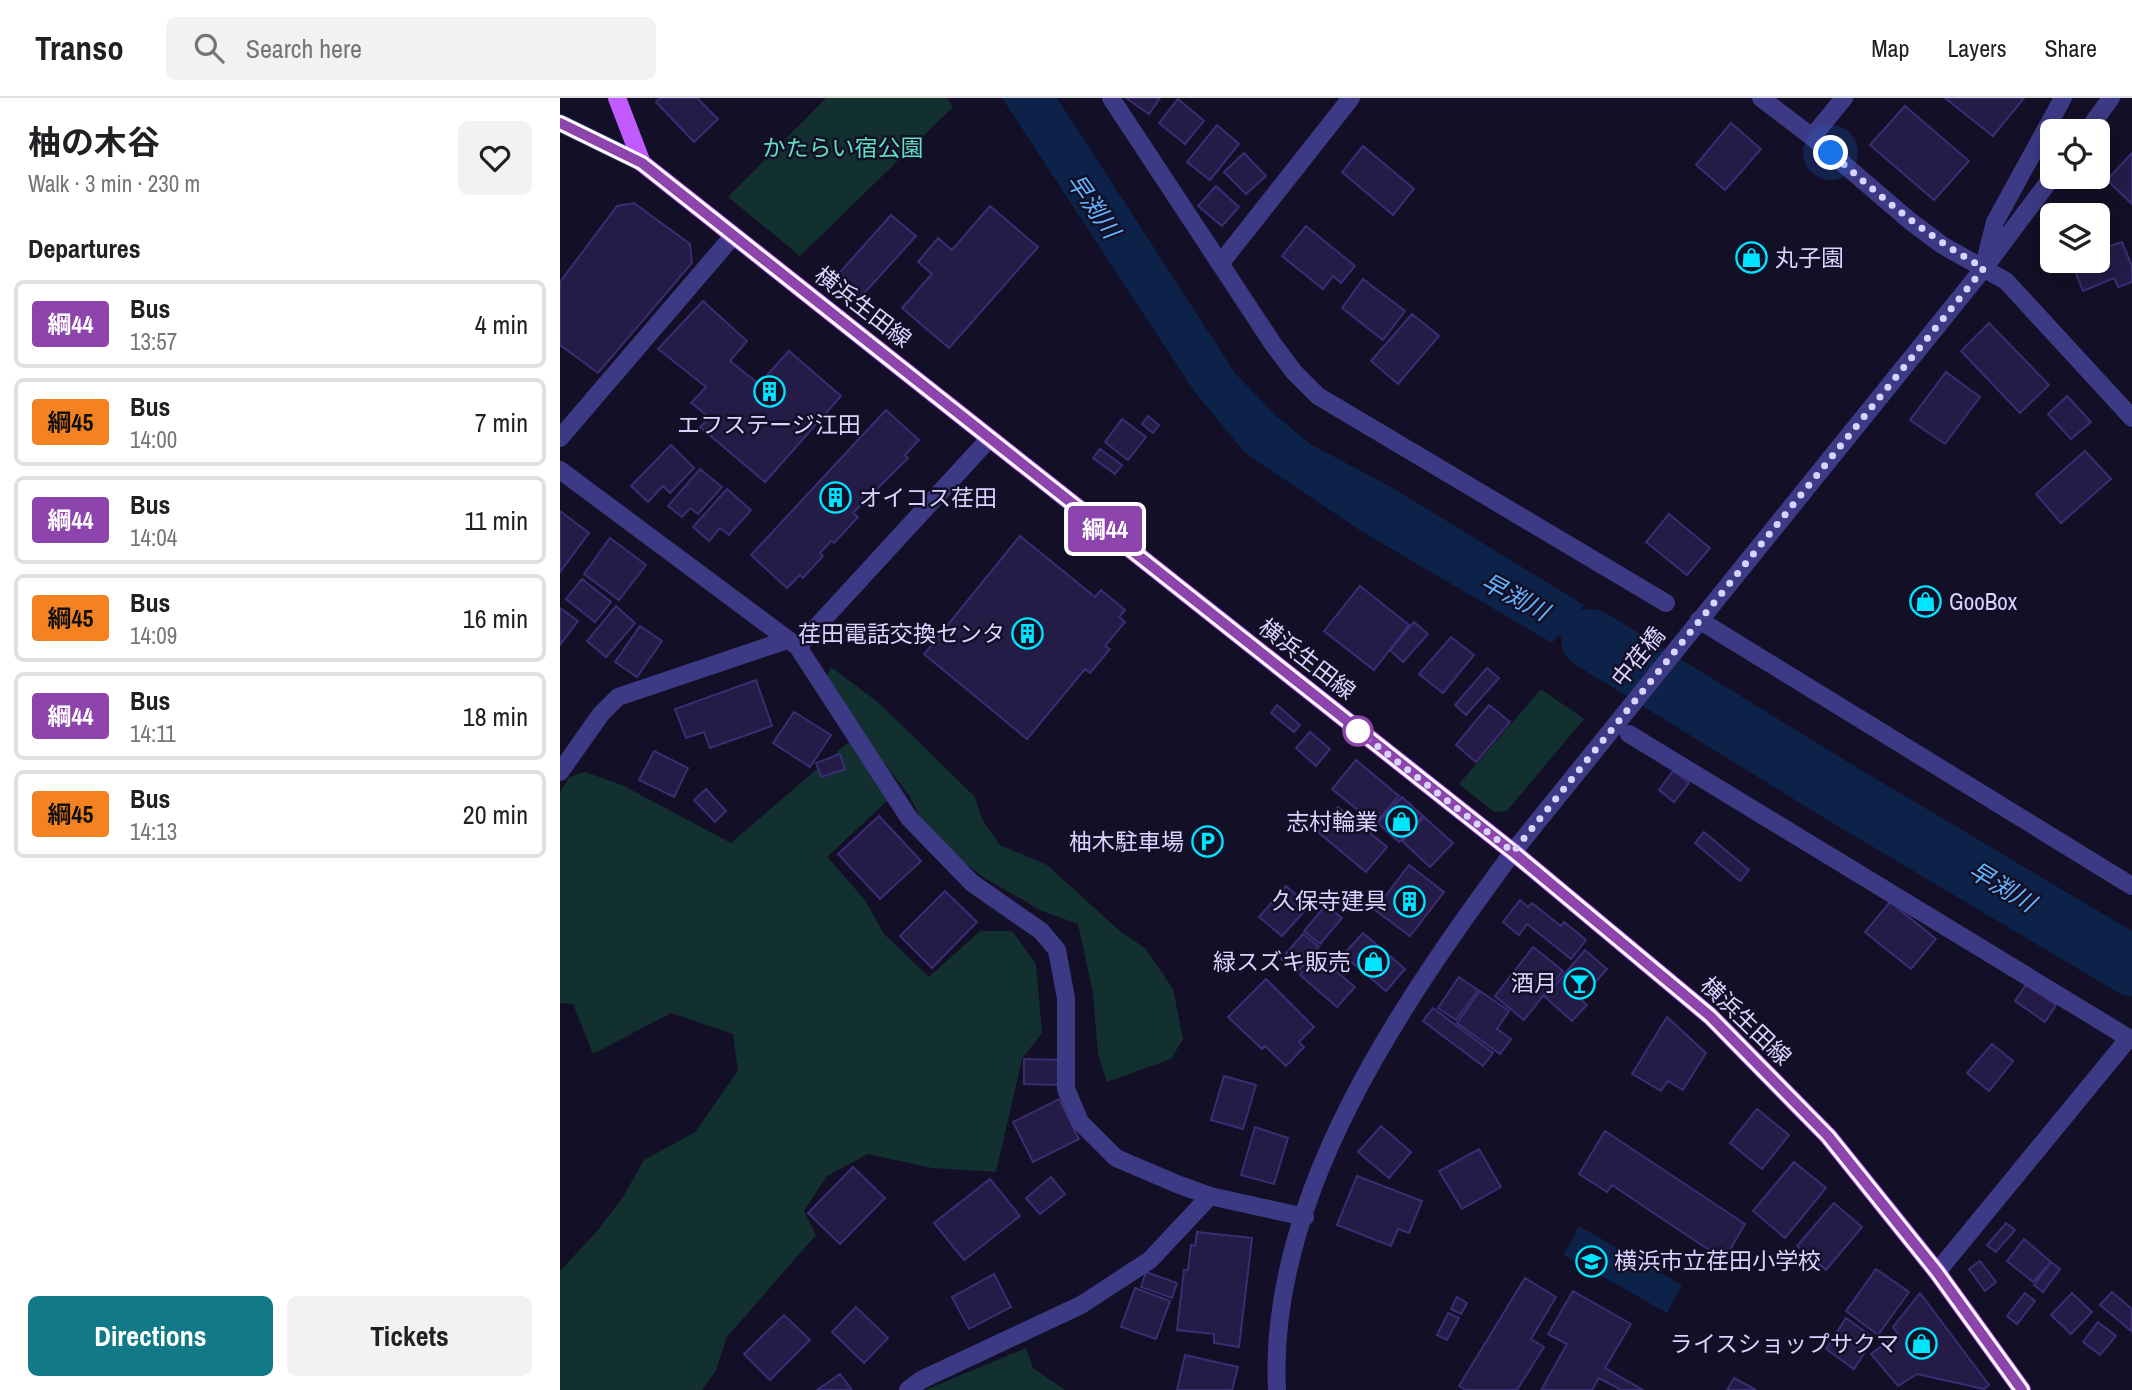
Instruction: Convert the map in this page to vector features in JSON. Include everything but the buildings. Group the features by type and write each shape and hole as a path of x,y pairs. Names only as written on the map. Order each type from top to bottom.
{"main road":[{"path":"617,98 642,163"},
{"name":"横浜生田線","path":"642,163 1513,852 1710,1016 1828,1136 1937,1272 2022,1390"}],"street":[{"path":"1111,98 1294,372 1318,396 1666,603"},
{"path":"1220,264 1351,98"},
{"path":"1761,98 1942,245 2006,281 2132,418"},
{"path":"1812,137 1844,98"},
{"path":"1984,268 1995,222 2063,98"},
{"path":"2096,119 2111,98"},
{"path":"560,123 642,163"},
{"name":"中荏橋","path":"1277,1390 1276,1348 1284,1292 1305,1217 1345,1115 1387,1035 1455,930 1513,852 1622,729 1699,620 1984,268 2043,189"},
{"path":"560,438 733,236"},
{"path":"560,772 601,714 618,697 792,643 989,439"},
{"path":"560,470 792,643 909,818 972,883 1041,931 1057,950 1066,998 1066,1089 1080,1122 1116,1158 1210,1196 1305,1217"},
{"path":"1699,620 2132,886"},
{"path":"1622,729 2131,1039 1937,1272"},
{"path":"908,1390 921,1380 1080,1305 1150,1259 1210,1196"}],"green space":[{"name":"かたらい宿公園","path":"826,98 947,98 953,107 800,256 728,197"},
{"path":"831,667 879,703 975,797 982,819 1000,845 1047,865 1121,932 1145,948 1173,989 1183,1039 1171,1059 1107,1082 1098,1054 1093,993 1078,924 1042,911 983,877 950,851 920,817 909,795 871,746 827,678"},
{"path":"1541,689 1584,719 1507,811 1494,812 1459,784"},
{"path":"852,739 888,800 827,857 865,900 884,934 929,977 980,931 1012,931 1036,964 1042,1033 1022,1059 996,1172 932,1168 868,1154 827,1176 804,1211 816,1235 727,1337 716,1370 702,1390 560,1390 560,1271 598,1230 623,1197 644,1160 695,1132 738,1071 733,1034 671,1013 593,1054 573,1004 560,1003 560,792 569,777 585,772 622,785 731,843"},
{"path":"1026,1348 1033,1368 1065,1390 925,1390"}],"water":[{"path":"1002,98 1057,98 1235,373 1276,416 1312,445 1391,487 1584,605 1578,615 1654,659 1637,682 1558,635 1552,643 1361,531 1245,453 1194,391"},
{"path":"1579,1226 1682,1285 1667,1313 1564,1255"}],"pier":[{"path":"1642,648 1657,659 1636,685 1619,675"}],"waterway":[{"name":"早渕川","path":"1591,639 1836,790 2132,966"}],"bus line":[{"name":"綱44","path":"560,123 642,163 1513,852 1710,1016 1828,1136 1937,1272 2022,1390"}],"place":[{"name":"丸子園","path":"1752,258"},
{"name":"エフステージ江田","path":"769,391"},
{"name":"オイコス荏田","path":"836,498"},
{"name":"GooBox","path":"1926,602"},
{"name":"荏田電話交換センタ","path":"1028,634"},
{"name":"志村輪業","path":"1401,822"},
{"name":"柚木駐車場","path":"1207,842"},
{"name":"久保寺建具","path":"1410,901"},
{"name":"緑スズキ販売","path":"1374,962"},
{"name":"酒月","path":"1580,983"},
{"name":"横浜市立荏田小学校","path":"1591,1261"},
{"name":"ライスショップサクマ","path":"1922,1344"}],"route":[{"path":"1358,731 1513,852 1984,268 1942,245 1910,221 1831,153"}]}
